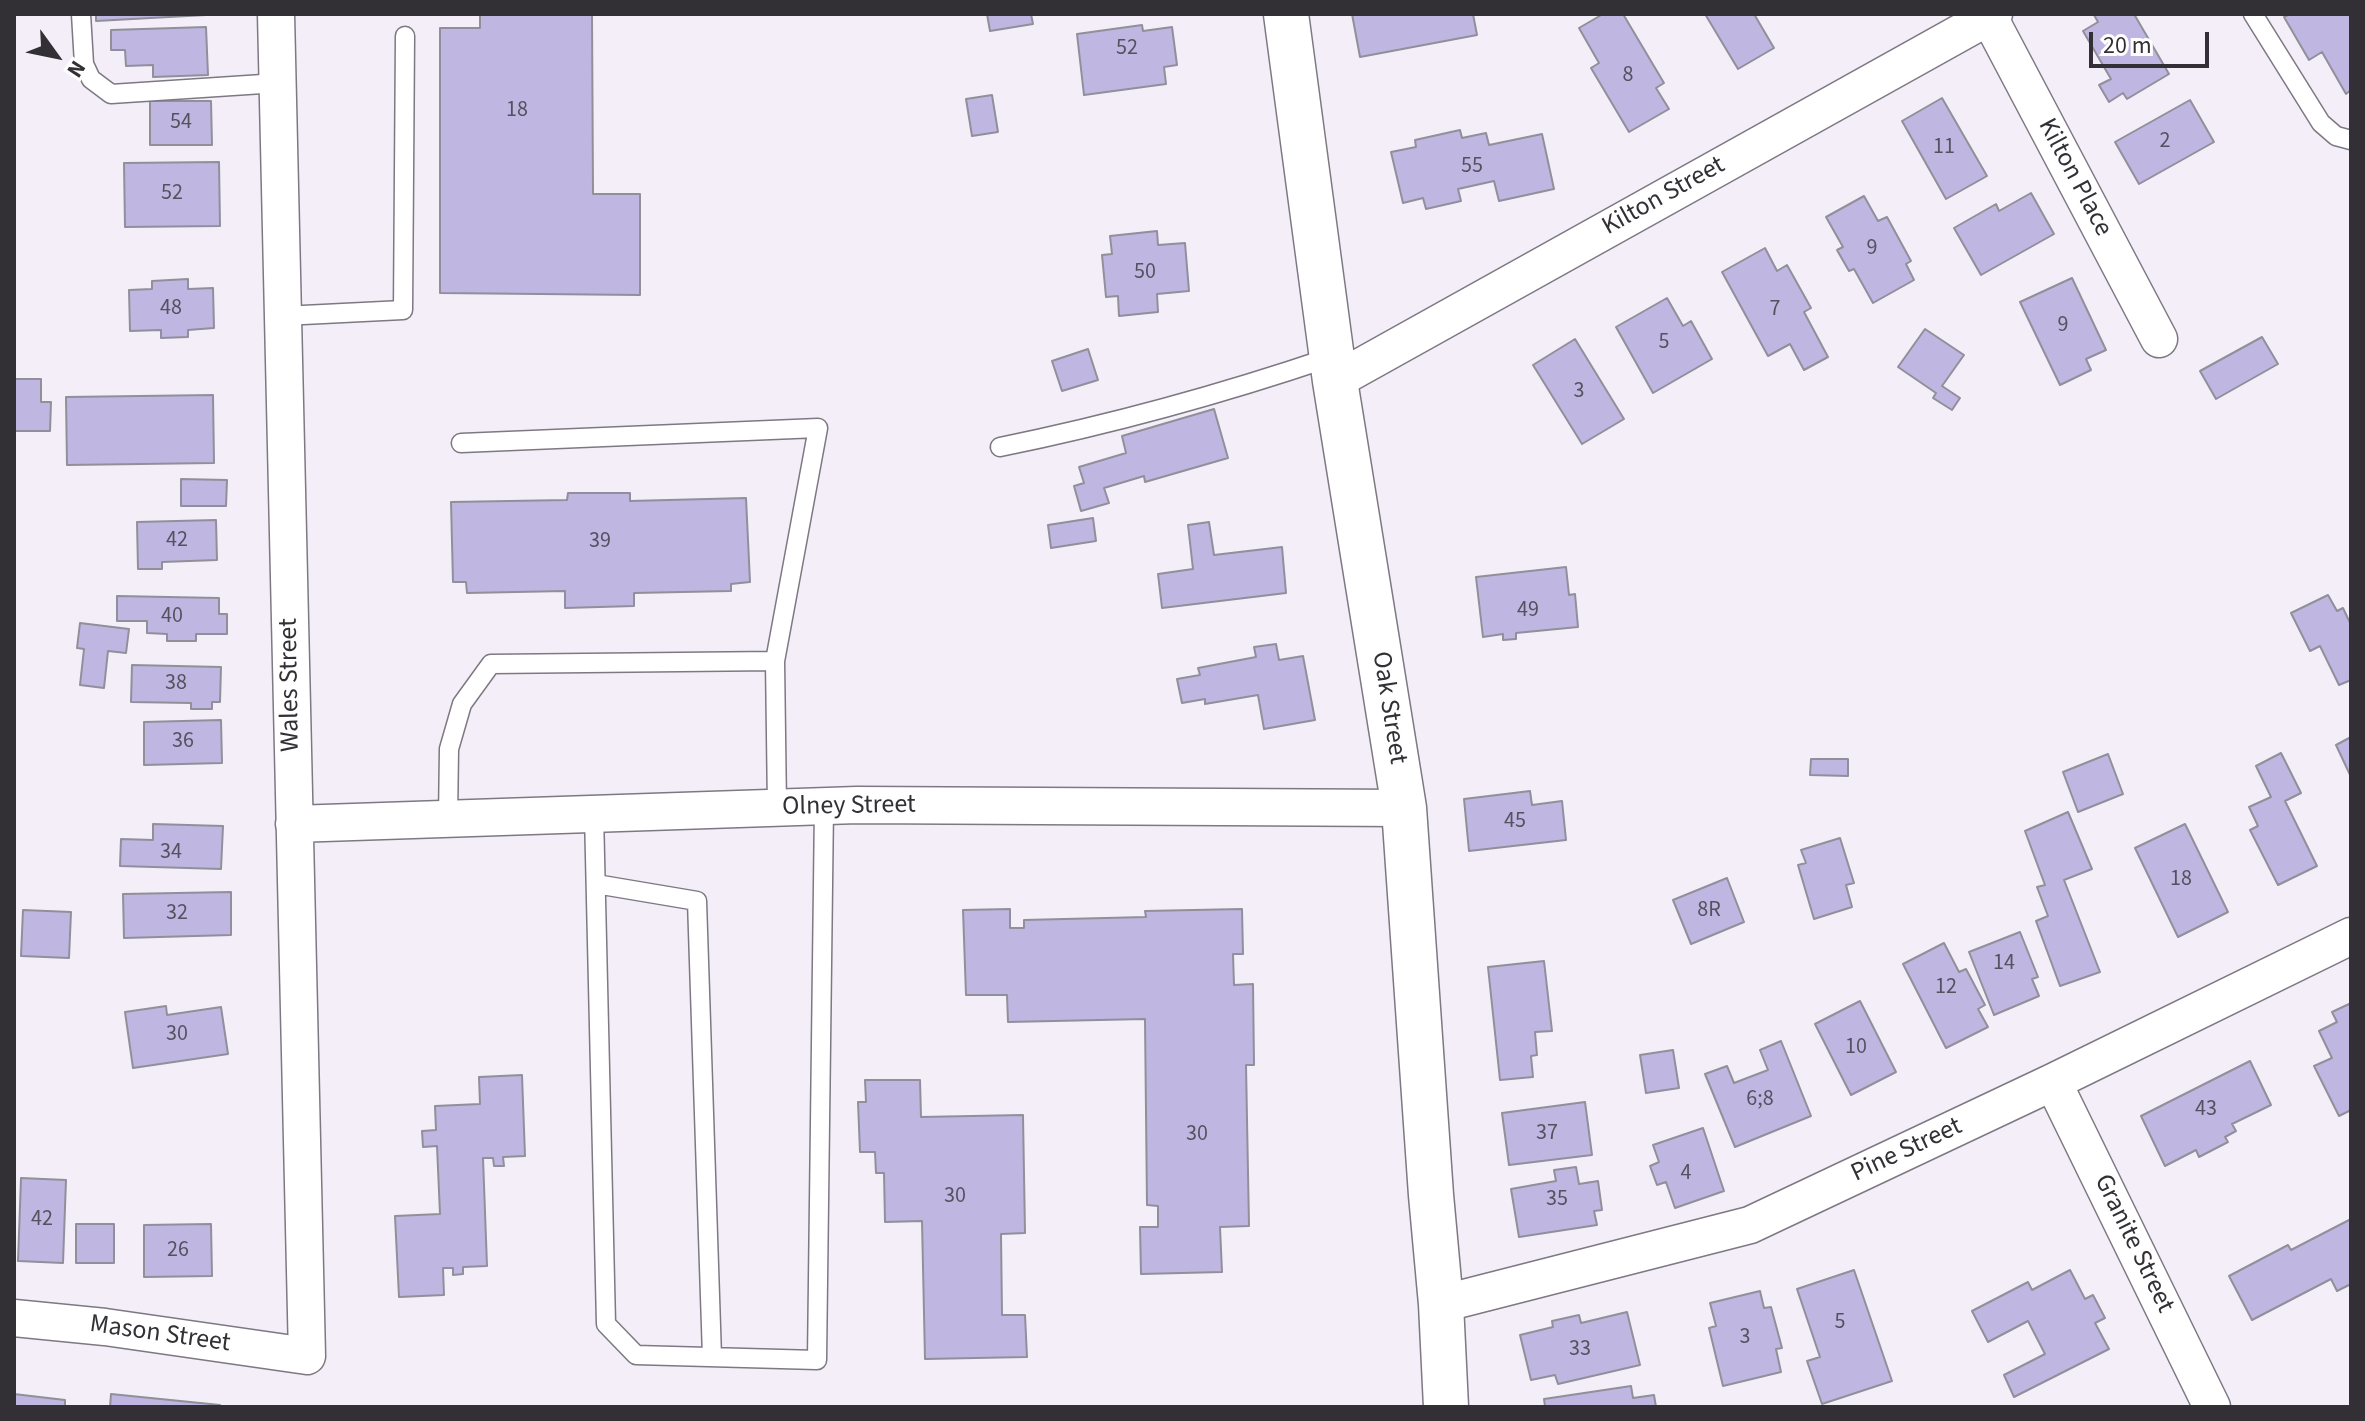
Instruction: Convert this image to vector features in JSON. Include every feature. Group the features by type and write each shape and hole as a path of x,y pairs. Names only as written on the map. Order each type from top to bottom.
{"street":[{"name":"Wales Street","path":"276,14 307,1356"},
{"name":"Oak Street","path":"1286,14 1333,369 1404,808 1446,1407"},
{"name":"Kilton Street","path":"1333,369 1991,15"},
{"name":"Kilton Place","path":"1991,15 2159,339"},
{"name":"Olney Street","path":"294,824 824,806 1404,808"},
{"name":"Pine Street","path":"1441,1304 1750,1225 2053,1082 2351,936"},
{"name":"Granite Street","path":"2053,1082 2212,1407"},
{"name":"Mason Street","path":"14,1318 105,1327 307,1356"}],"lane":[{"path":"81,14 84,64 91,79 111,94 278,83"},
{"path":"2253,14 2321,123 2336,136 2351,140"},
{"path":"283,316 403,310 405,36"},
{"path":"1000,447 1092,428 1250,384 1333,369"},
{"path":"461,443 818,428 775,661 777,808"},
{"path":"448,819 449,749 462,704 491,664 775,661"},
{"path":"594,814 606,1324 636,1355 817,1360 824,806"},
{"path":"596,884 697,901 712,1357"}],"building":[{"path":"96,14 206,14 206,15 96,21"},
{"path":"480,14 592,14 593,194 640,194 640,295 440,293 440,28 480,28"},
{"path":"987,14 1031,14 1033,24 990,31"},
{"path":"1352,14 1473,14 1477,35 1360,57"},
{"path":"1603,14 1623,14 1664,83 1656,88 1669,109 1629,132 1591,68 1599,63 1579,28"},
{"path":"1705,14 1754,14 1774,48 1738,69"},
{"path":"2096,14 2134,14 2169,74 2127,99 2123,93 2109,102 2099,85 2111,79 2083,31 2098,22"},
{"path":"2290,14 2351,14 2351,90 2346,94 2322,52 2309,60 2284,17"},
{"path":"1142,25 1143,31 1172,27 1177,65 1164,67 1166,84 1084,95 1077,34"},
{"path":"206,27 208,75 153,77 153,65 126,66 125,50 111,50 111,30"},
{"path":"992,95 998,132 972,136 966,99"},
{"path":"1942,98 1987,176 1946,199 1902,121"},
{"path":"2190,100 2214,142 2139,184 2115,142"},
{"path":"150,101 211,101 212,145 150,145"},
{"path":"1460,130 1462,138 1486,133 1489,145 1542,134 1554,189 1499,201 1494,181 1458,189 1461,201 1426,209 1423,198 1403,203 1391,152 1416,147 1415,140"},
{"path":"219,162 220,226 125,227 124,163"},
{"path":"2031,193 2054,234 1981,275 1954,228 1996,204 1999,211"},
{"path":"1864,196 1878,221 1887,217 1911,261 1906,264 1914,280 1873,303 1854,269 1849,271 1837,250 1843,247 1826,217"},
{"path":"1157,231 1158,245 1185,243 1189,291 1157,294 1158,312 1119,316 1118,296 1106,297 1102,255 1112,254 1110,236"},
{"path":"1765,248 1777,271 1787,265 1811,308 1804,312 1828,357 1804,370 1790,344 1768,356 1722,272"},
{"path":"2072,278 2106,350 2086,359 2091,370 2060,385 2020,302"},
{"path":"188,279 188,289 213,288 214,328 188,330 188,337 161,338 161,330 130,331 129,290 152,289 152,281"},
{"path":"1667,298 1683,326 1691,321 1712,359 1653,393 1616,327"},
{"path":"1925,329 1964,355 1942,386 1960,398 1952,410 1933,398 1936,393 1898,367"},
{"path":"2262,337 2278,364 2216,399 2200,371"},
{"path":"1575,339 1624,419 1582,444 1533,365"},
{"path":"1088,349 1098,380 1062,391 1052,361"},
{"path":"14,379 41,379 41,402 51,402 50,431 14,431"},
{"path":"213,395 214,463 67,465 66,397"},
{"path":"1214,409 1228,458 1145,482 1144,476 1104,488 1109,503 1081,511 1074,486 1084,483 1079,467 1126,453 1122,436"},
{"path":"181,479 227,480 226,506 181,506"},
{"path":"568,493 630,493 630,501 746,498 750,582 731,584 731,591 634,593 634,606 565,608 565,591 467,593 466,582 453,582 451,502 567,500"},
{"path":"1093,518 1096,541 1051,548 1048,525"},
{"path":"216,520 217,560 162,562 162,569 138,569 137,522"},
{"path":"1209,522 1214,555 1282,547 1286,593 1162,608 1158,574 1193,569 1188,525"},
{"path":"1566,567 1569,595 1575,594 1578,627 1516,633 1516,639 1503,640 1503,634 1483,637 1476,577"},
{"path":"2328,595 2337,611 2343,608 2351,625 2351,680 2339,685 2320,646 2310,651 2291,613"},
{"path":"117,596 219,598 219,614 227,614 227,634 196,634 196,641 167,641 167,634 147,633 147,621 117,621"},
{"path":"80,623 129,629 126,653 108,651 104,688 80,685 84,649 77,648"},
{"path":"1276,644 1279,660 1303,656 1315,720 1264,729 1258,695 1205,704 1205,699 1182,703 1177,679 1200,675 1198,668 1256,657 1254,647"},
{"path":"132,665 221,667 220,702 212,702 212,709 191,709 191,703 131,702"},
{"path":"221,720 222,763 144,765 144,722"},
{"path":"2351,737 2351,777 2336,745"},
{"path":"2281,753 2301,793 2285,801 2317,866 2278,885 2250,830 2258,826 2249,807 2271,797 2256,766"},
{"path":"2108,754 2123,794 2078,812 2063,772"},
{"path":"1811,759 1848,759 1848,776 1810,775"},
{"path":"1530,791 1532,805 1562,801 1566,840 1469,851 1464,799"},
{"path":"2068,812 2092,869 2064,880 2100,972 2060,986 2036,921 2048,916 2037,887 2045,885 2025,831"},
{"path":"153,824 223,826 221,869 120,866 121,839 153,840"},
{"path":"2185,824 2228,912 2178,937 2135,848"},
{"path":"1840,838 1854,883 1846,885 1852,907 1814,919 1798,865 1806,863 1801,850"},
{"path":"1727,878 1744,922 1691,944 1673,900"},
{"path":"231,892 231,935 124,938 123,894"},
{"path":"1010,909 1010,928 1024,928 1024,920 1146,917 1145,911 1242,909 1243,954 1233,954 1234,985 1253,984 1254,1065 1246,1065 1249,1226 1220,1227 1222,1272 1141,1274 1140,1227 1158,1227 1158,1206 1147,1205 1145,1019 1008,1022 1007,995 966,995 963,910"},
{"path":"23,910 71,912 69,958 21,956"},
{"path":"2020,932 2038,977 2032,979 2039,996 1994,1015 1969,952"},
{"path":"1944,943 1959,972 1966,969 1985,1005 1978,1009 1988,1027 1946,1048 1903,964"},
{"path":"1544,961 1552,1031 1535,1032 1537,1055 1531,1056 1533,1077 1500,1080 1488,967"},
{"path":"1860,1001 1896,1072 1851,1095 1815,1024"},
{"path":"2349,1004 2351,1110 2339,1116 2314,1066 2332,1058 2319,1031 2337,1022 2332,1012"},
{"path":"166,1006 167,1015 221,1007 228,1054 133,1068 125,1012"},
{"path":"1781,1041 1811,1116 1735,1147 1705,1074 1727,1066 1734,1083 1768,1070 1760,1050"},
{"path":"1673,1050 1679,1088 1646,1093 1640,1055"},
{"path":"2250,1061 2271,1105 2232,1124 2236,1131 2225,1137 2228,1142 2199,1157 2196,1150 2165,1166 2141,1116"},
{"path":"522,1075 525,1156 503,1157 504,1166 494,1166 493,1158 483,1158 487,1266 463,1267 463,1274 453,1275 453,1268 443,1268 444,1295 399,1297 395,1216 440,1214 437,1146 423,1147 422,1131 436,1130 435,1106 480,1104 479,1077"},
{"path":"865,1080 920,1080 921,1117 1023,1115 1025,1233 1001,1234 1002,1315 1025,1315 1027,1357 925,1359 922,1221 885,1222 884,1173 876,1173 875,1152 860,1152 858,1102 866,1102"},
{"path":"1585,1102 1592,1155 1509,1165 1502,1113"},
{"path":"1703,1128 1724,1191 1675,1208 1666,1182 1657,1185 1650,1166 1659,1162 1653,1145"},
{"path":"1576,1167 1579,1184 1598,1181 1602,1210 1594,1211 1597,1225 1519,1237 1511,1189 1556,1181 1554,1170"},
{"path":"21,1178 66,1180 63,1263 18,1261"},
{"path":"2351,1219 2351,1284 2337,1291 2331,1279 2252,1320 2229,1276 2288,1245 2291,1250"},
{"path":"76,1224 114,1224 114,1263 76,1263"},
{"path":"211,1224 212,1276 144,1277 144,1225"},
{"path":"1854,1270 1892,1381 1822,1404 1807,1361 1820,1357 1797,1289"},
{"path":"2070,1270 2085,1299 2093,1295 2105,1318 2095,1323 2109,1349 2014,1397 2004,1375 2045,1354 2028,1321 1988,1342 1972,1311 2028,1282 2032,1290"},
{"path":"1760,1291 1764,1308 1771,1307 1782,1348 1776,1349 1781,1372 1723,1386 1709,1328 1716,1326 1710,1303"},
{"path":"1627,1312 1640,1365 1558,1384 1555,1375 1531,1380 1520,1335 1553,1327 1552,1321 1579,1315 1581,1323"},
{"path":"1631,1386 1633,1398 1654,1395 1656,1407 1536,1407 1545,1406 1544,1399"},
{"path":"14,1394 65,1400 65,1407 14,1407"},
{"path":"111,1394 220,1405 220,1407 110,1407"}]}
